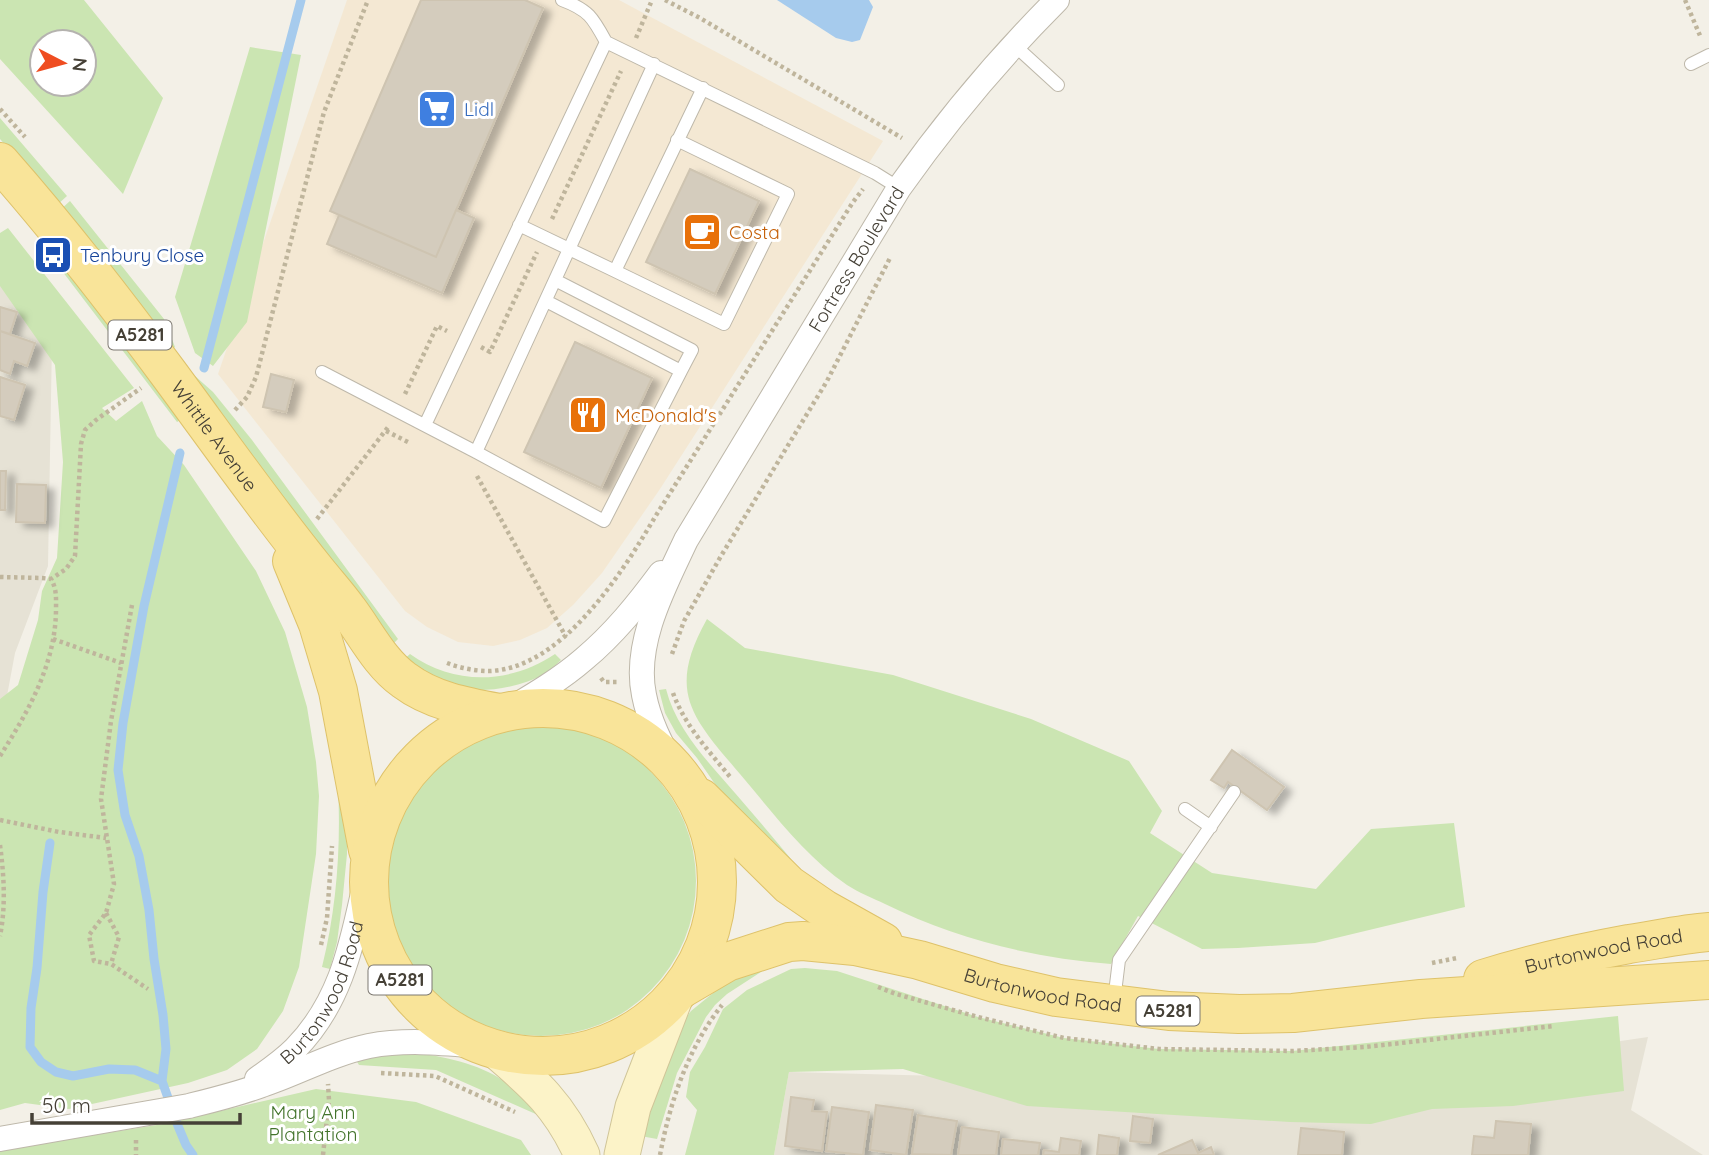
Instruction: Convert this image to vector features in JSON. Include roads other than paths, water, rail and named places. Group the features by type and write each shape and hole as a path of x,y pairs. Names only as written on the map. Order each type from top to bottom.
{"main road":[{"name":"Whittle Avenue","path":"0,162 94,275 386,664 405,681 429,695 464,707 503,712"},
{"name":"Whittle Avenue","path":"271,514 303,586 327,650 360,799 370,863"},
{"name":"A5281","path":"537,707 568,709 597,716 626,728 651,744 681,775 710,834 718,888 707,941 679,991 640,1027 595,1049 545,1057 488,1048 442,1024 409,994 385,955 371,912 370,863 384,810 412,766 451,733 503,712 537,707"},
{"name":"Burtonwood Road","path":"681,775 789,885 853,926 919,960"},
{"name":"Burtonwood Road","path":"679,991 727,962 789,942 803,941 855,946 919,960 1007,986 1056,997 1183,1012 1293,1013 1426,981 1519,968 1580,953 1709,932"},
{"name":"Burtonwood Road","path":"1426,981 1709,980"}],"street":[{"name":"Fortress Boulevard","path":"681,775 660,741 643,695 643,658 648,632 660,597 687,540 899,188 933,140 1013,44 1057,0"},
{"name":"Fortress Boulevard","path":"503,712 563,676 603,642 636,607 687,540"},
{"name":"Burtonwood Road","path":"236,1092 295,1049 333,998 348,957 370,863"},
{"path":"622,1155 633,1107 679,991"},
{"name":"Burtonwood Road","path":"0,1139 189,1106 261,1086 368,1046 431,1042 488,1048"},
{"path":"488,1048 539,1089 555,1107 582,1155"}],"lane":[{"path":"562,0 577,6 593,18 606,42 876,173 899,188"},
{"path":"425,425 606,42"},
{"path":"1013,44 1058,85"},
{"path":"1691,64 1708,55"},
{"path":"476,452 654,64"},
{"path":"615,271 703,88"},
{"path":"519,225 724,324 788,194 677,141"},
{"path":"321,372 604,522 692,350 555,280"},
{"path":"546,302 681,370"},
{"path":"1114,1005 1119,960 1234,792"},
{"path":"1185,809 1211,827"}],"water":[{"path":"777,0 869,0 873,7 860,40 852,42 836,38"}],"waterway":[{"path":"204,368 301,0"},
{"path":"180,453 144,606 123,723 118,770 125,815 139,856 149,910 166,1049 162,1081 178,1126 193,1155"},
{"path":"50,843 31,1008 30,1047 41,1062 56,1072 73,1076 109,1069 135,1070 162,1081"}],"place":[{"name":"Lidl","path":"437,109"},
{"name":"Costa","path":"702,232"},
{"name":"Tenbury Close","path":"53,255"},
{"name":"McDonald's","path":"588,415"}],"park label":[{"name":"Mary Ann Plantation","path":"313,1123"}]}
